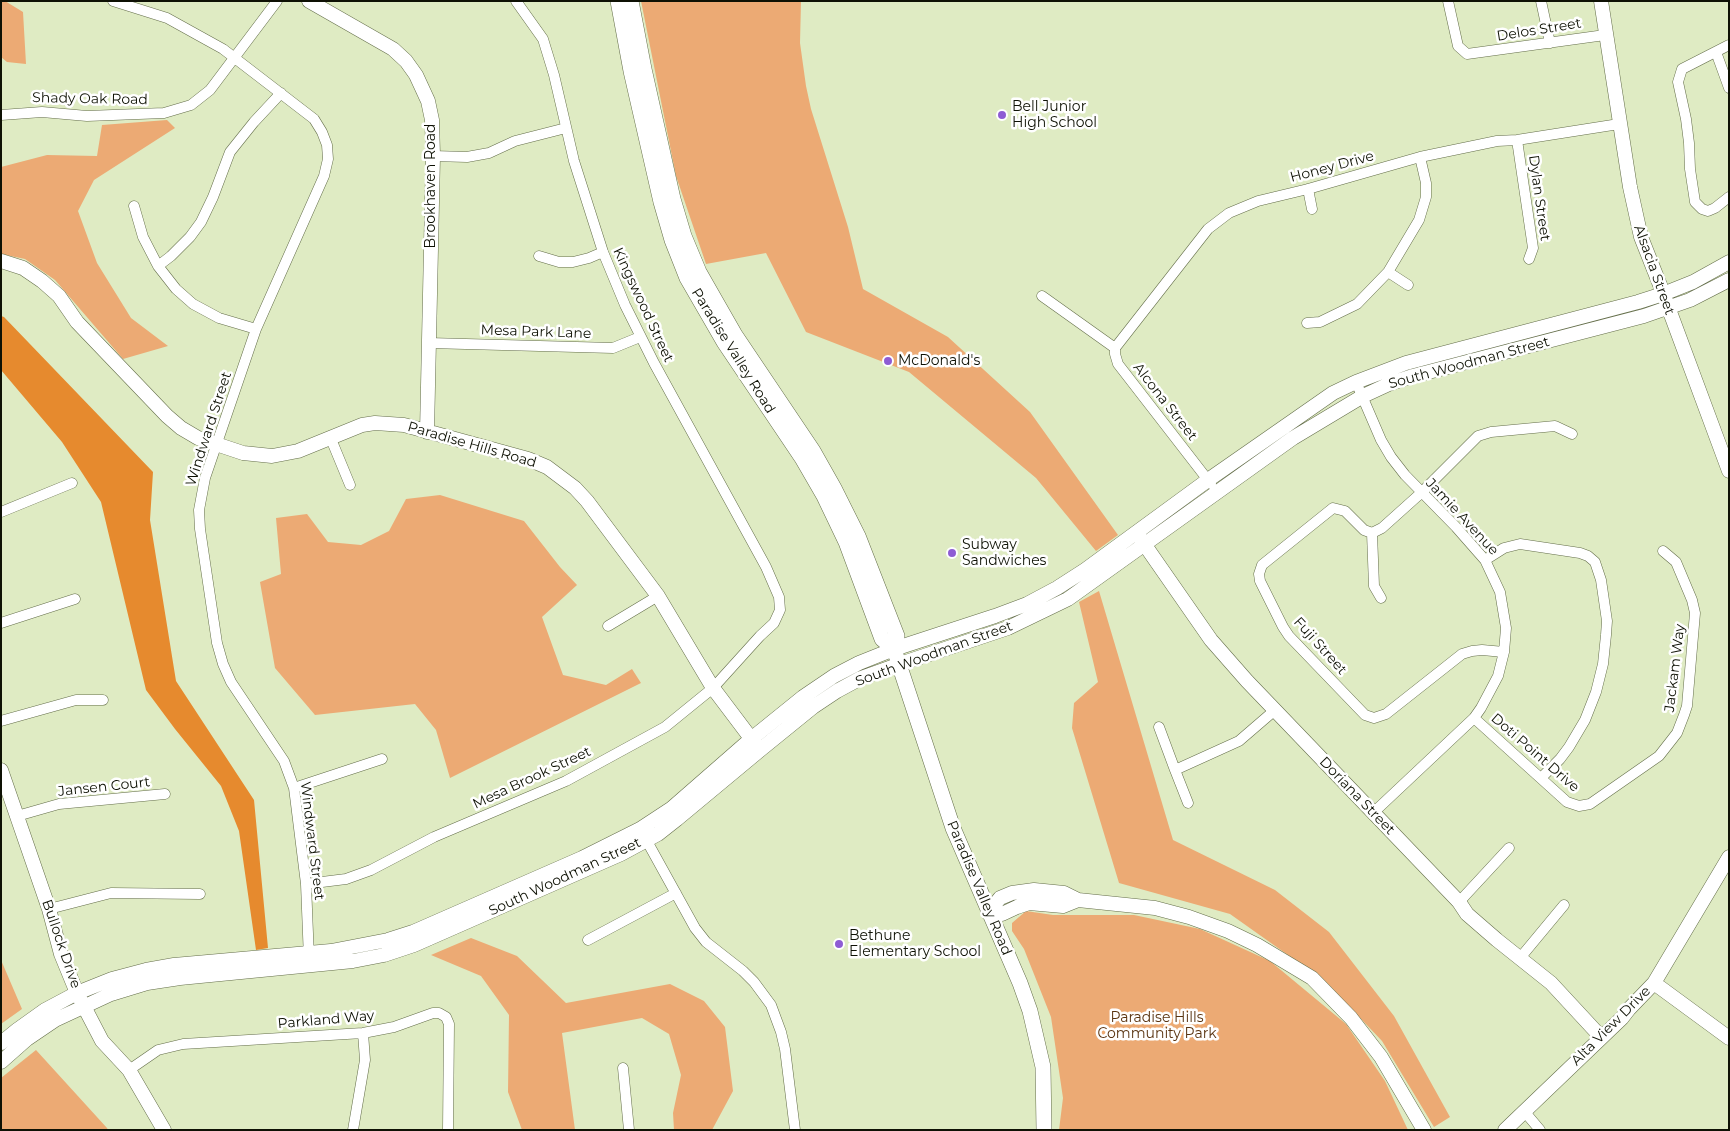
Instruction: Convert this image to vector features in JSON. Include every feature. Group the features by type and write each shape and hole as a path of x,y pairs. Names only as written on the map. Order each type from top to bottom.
{"main road":[{"name":"Paradise Valley Road","path":"618,1 631,72 661,202 672,240 687,278 724,342 802,458 824,496 846,542 882,639 894,649 953,828 988,913 1020,983 1030,1011 1043,1067 1044,1130"},
{"name":"Paradise Valley Road","path":"631,1 673,199 692,254 707,288 735,336 813,451 835,490 858,536 897,636 894,649"}],"street":[{"name":"Windward Street","path":"113,1 167,18 204,38 234,58 314,119 325,138 328,159 324,176 256,329 202,489 199,520 222,664 231,682 284,760 294,788 306,884 309,959"},
{"name":"Shady Oak Road","path":"1,115 42,112 86,116 164,113 191,105 210,90 277,1"},
{"name":"Brookhaven Road","path":"309,1 393,49 411,68 425,92 431,110 432,156 427,432"},
{"name":"Kingswood Street","path":"516,1 543,39 554,75 566,128 603,252 640,337 766,566 775,585 781,606"},
{"name":"Delos Street","path":"1448,1 1458,46 1467,54 1605,35"},
{"path":"1541,1 1550,43"},
{"name":"Alsacia Street","path":"1601,1 1619,124 1640,237 1729,471"},
{"path":"1729,45 1682,69 1678,82 1686,119 1695,202 1702,209 1708,211 1729,198"},
{"path":"1716,52 1729,88"},
{"path":"158,266 190,237 201,222 213,197 230,152 281,93"},
{"name":"Honey Drive","path":"1115,348 1208,229 1229,213 1258,200 1308,189 1420,157 1497,141 1517,140 1619,124"},
{"path":"432,156 467,157 488,154 515,141 566,128"},
{"name":"Dylan Street","path":"1517,140 1534,248 1529,259"},
{"path":"1307,323 1320,322 1357,304 1388,272 1419,220 1426,197 1426,183 1420,157"},
{"path":"1308,189 1312,209"},
{"path":"134,206 143,237 158,266 176,288 193,304 219,318 256,329"},
{"path":"539,256 559,262 573,262 603,252"},
{"name":"Paradise Hills Road","path":"1,261 23,268 59,296 77,322 167,416 180,428 198,438 243,453 272,456 298,451 362,425 376,423 404,425 528,459 546,466 575,488 587,501 658,596 713,688 755,744"},
{"name":"South Woodman Street","path":"1,1062 27,1039 55,1020 111,994 146,983 309,959 388,940 413,932 582,858 644,834 672,808 755,744 861,678 1008,628 1068,599 1208,480 1333,393 1406,363 1663,294 1693,282 1729,262"},
{"path":"1388,272 1408,284"},
{"name":"South Woodman Street","path":"755,744 803,697 834,676 859,663 894,649 1027,604 1218,493 1311,426 1363,396 1413,376 1644,316 1690,300 1729,280"},
{"path":"1042,296 1115,348"},
{"name":"Mesa Park Lane","path":"429,343 613,348 640,337"},
{"name":"Alcona Street","path":"1115,348 1118,364 1218,493"},
{"name":"Jamie Avenue","path":"1356,382 1381,440 1391,457 1421,493 1456,526 1485,560 1496,581 1503,604 1506,628 1504,652 1494,687 1474,718 1374,813"},
{"path":"1381,598 1374,586 1372,533 1382,528 1421,493 1478,436 1492,432 1555,426 1572,434"},
{"path":"331,439 350,485"},
{"path":"1,512 72,483"},
{"name":"Fuji Street","path":"1372,533 1364,530 1344,511 1333,508 1262,565 1259,574 1260,582 1289,636 1365,715 1374,718 1386,714 1462,654 1482,650 1504,652"},
{"name":"Doriana Street","path":"1140,539 1211,640 1275,710 1459,902 1467,914 1551,983 1602,1037"},
{"path":"1485,560 1504,548 1520,544 1580,553 1588,556 1595,562 1601,580 1606,635 1603,664 1596,692 1585,720 1573,740 1560,759 1541,778"},
{"name":"Jackam Way","path":"1580,806 1590,804 1658,756 1677,733 1687,706 1695,613 1692,600 1676,562 1663,551"},
{"path":"608,626 658,596"},
{"path":"1,623 75,599"},
{"name":"Mesa Brook Street","path":"306,884 346,879 371,870 434,837 566,781 665,727 713,688 774,623 779,615 781,606"},
{"path":"1,721 69,701 103,700"},
{"path":"1175,770 1239,741 1275,710"},
{"name":"Doti Point Drive","path":"1474,718 1567,802 1580,806"},
{"path":"1159,727 1188,803"},
{"path":"294,788 382,759"},
{"name":"Bullock Drive","path":"1,770 49,909 61,954 77,992 102,1041 129,1070 164,1130"},
{"name":"Jansen Court","path":"17,816 59,804 165,794"},
{"path":"644,834 695,928 706,942 754,982 764,994 776,1016 785,1049 795,1130"},
{"path":"1459,902 1509,848"},
{"name":"Alta View Drive","path":"1505,1130 1622,1018 1629,1008 1654,983 1729,857"},
{"path":"49,909 111,893 200,894"},
{"path":"588,940 676,893"},
{"path":"988,913 1002,914 1029,903 1063,906 1078,900 1155,908 1189,917 1228,931 1257,945 1312,978 1351,1018 1381,1057 1424,1130"},
{"path":"1520,958 1564,905"},
{"name":"South Woodman Street","path":"1,1044 45,1010 77,992 146,970 174,965 309,959"},
{"path":"1654,983 1729,1038"},
{"name":"Parkland Way","path":"129,1070 158,1050 183,1044 363,1033 394,1027 433,1013 439,1014 446,1017 449,1024 448,1130"},
{"path":"353,1130 364,1060 363,1033"},
{"path":"623,1068 629,1130"},
{"path":"1524,1111 1540,1130"}],"green space":[{"path":"1,1 5,1 23,12 26,64 7,62 1,57"},
{"path":"641,1 801,1 800,43 806,86 811,109 848,227 863,289 948,337 1030,412 1118,535 1096,551 1036,478 909,372 806,332 766,253 706,264 676,176"},
{"path":"167,120 175,128 94,180 78,211 97,263 131,318 168,346 123,359 55,280 25,259 1,254 1,167 47,155 97,156 102,125"},
{"path":"440,495 524,521 560,567 577,585 542,617 563,675 606,685 632,669 641,683 450,778 436,730 415,704 315,715 275,668 260,582 281,574 276,518 307,514 328,542 361,545 389,531 406,499"},
{"path":"1099,591 1173,840 1275,890 1329,932 1394,1016 1450,1117 1434,1127 1382,1041 1326,982 1230,914 1119,883 1072,728 1074,703 1098,682 1079,602"},
{"name":"Paradise Hills Community Park","path":"1026,911 1053,915 1134,915 1200,929 1270,961 1346,1024 1385,1081 1408,1130 1059,1130 1063,1098 1051,1017 1024,949 1012,931 1012,923"},
{"path":"471,938 517,956 566,1003 670,984 704,1001 725,1027 733,1091 712,1130 674,1130 673,1113 681,1075 669,1034 642,1018 562,1033 575,1130 522,1130 508,1092 509,1015 481,976 431,955"},
{"path":"1,960 22,1009 1,1024"},
{"path":"36,1050 108,1130 1,1130 1,1078"}],"shaded area":[{"path":"1,316 153,472 150,520 176,681 254,800 268,948 256,950 239,831 221,786 146,690 101,502 62,442 1,370"}],"place":[{"name":"Bell Junior High School","path":"1002,115"},
{"name":"McDonald's","path":"888,361"},
{"name":"Subway Sandwiches","path":"952,553"},
{"name":"Bethune Elementary School","path":"839,944"}]}
